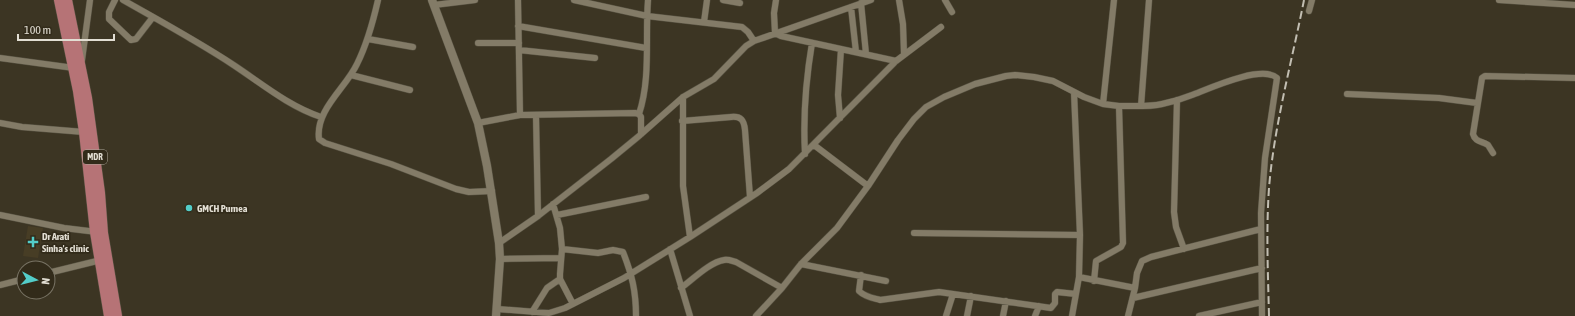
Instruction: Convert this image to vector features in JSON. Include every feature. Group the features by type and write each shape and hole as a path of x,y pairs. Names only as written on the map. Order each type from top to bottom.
{"main road":[{"name":"MDR","path":"59,0 77,67 78,91 103,260 109,316"},
{"name":"MDR","path":"67,0 77,67 99,185 99,232"},
{"name":"MDR","path":"103,260 117,316"}],"street":[{"path":"0,58 77,67 90,0"},
{"path":"115,0 109,12 109,19 130,40 136,39 154,17"},
{"path":"123,0 209,49 286,101 307,112 321,117"},
{"path":"378,0 368,39 356,66 321,117 318,131 319,139 326,143 391,164 456,189 469,192 492,191"},
{"path":"475,0 433,2 478,122 492,191 500,243 497,313 549,312 573,304 632,273 690,237 789,169 896,61 941,27"},
{"path":"518,0 520,115"},
{"path":"574,0 647,16 742,27 748,32 754,41"},
{"path":"641,134 641,118 639,114 644,101 648,0"},
{"path":"704,22 707,0"},
{"path":"723,0 740,3"},
{"path":"775,33 774,13 776,0"},
{"path":"500,243 554,204 641,134 683,97 714,79 746,46 754,41 775,33 871,0"},
{"path":"899,0 903,24 904,54"},
{"path":"945,0 952,12"},
{"path":"1103,104 1114,0"},
{"path":"1141,106 1149,0"},
{"path":"1309,11 1312,0"},
{"path":"1499,0 1575,5"},
{"path":"861,3 866,54"},
{"path":"851,7 856,52"},
{"path":"518,26 646,48"},
{"path":"775,33 787,38 896,61"},
{"path":"368,39 413,47"},
{"path":"478,43 519,46 595,58"},
{"path":"805,154 804,126 809,60 812,43"},
{"path":"840,118 838,95 841,49"},
{"path":"756,316 782,288 801,264 837,228 914,119 926,108 944,98 975,84 1015,75 1034,76 1052,81 1088,99 1103,104 1119,106 1160,105 1245,76 1269,74 1274,75 1277,78 1265,158 1261,229 1262,316"},
{"path":"351,75 410,90"},
{"path":"1493,153 1488,145 1474,138 1473,134 1482,78 1485,76 1575,78"},
{"path":"1072,316 1080,277 1080,235 1074,92"},
{"path":"1347,94 1439,98 1478,103"},
{"path":"683,97 682,186 690,237"},
{"path":"1177,100 1174,212 1176,227 1184,249"},
{"path":"1094,280 1096,261 1121,247 1123,243 1119,106"},
{"path":"478,122 520,115 639,114"},
{"path":"536,115 538,216"},
{"path":"682,121 738,116 742,118 745,130 750,197"},
{"path":"0,123 22,127 84,132"},
{"path":"814,145 868,186"},
{"path":"557,215 646,197"},
{"path":"554,204 560,228 562,249 560,279 573,304"},
{"path":"0,215 64,228 99,232"},
{"path":"1128,316 1133,298 1137,273 1142,261 1151,257 1261,229"},
{"path":"914,233 1080,235"},
{"path":"562,249 598,253 619,250 623,252 632,273 636,316"},
{"path":"670,249 690,316"},
{"path":"500,259 561,258"},
{"path":"56,271 103,260"},
{"path":"682,288 719,261 728,260 736,262 782,288"},
{"path":"801,264 886,280"},
{"path":"1133,298 1262,268"},
{"path":"861,275 859,291 871,298 880,300 932,292 971,296 1051,308 1053,307 1055,294 1057,292 1076,294"},
{"path":"1080,277 1135,288"},
{"path":"532,312 547,288 560,279"},
{"path":"0,285 16,281"},
{"path":"946,316 953,294"},
{"path":"967,316 971,296"},
{"path":"1003,316 1006,301"},
{"path":"1199,316 1262,302"},
{"path":"1036,316 1039,306"}],"shaded area":[{"name":"Dr Arati Sinha's clinic","path":"28,226 43,228 38,258 23,256"}],"railway":[{"path":"1269,316 1268,220 1271,165 1279,117 1304,0"}],"place":[{"name":"GMCH Purnea","path":"189,208"},
{"name":"Dr Arati Sinha's clinic","path":"33,242"}]}
